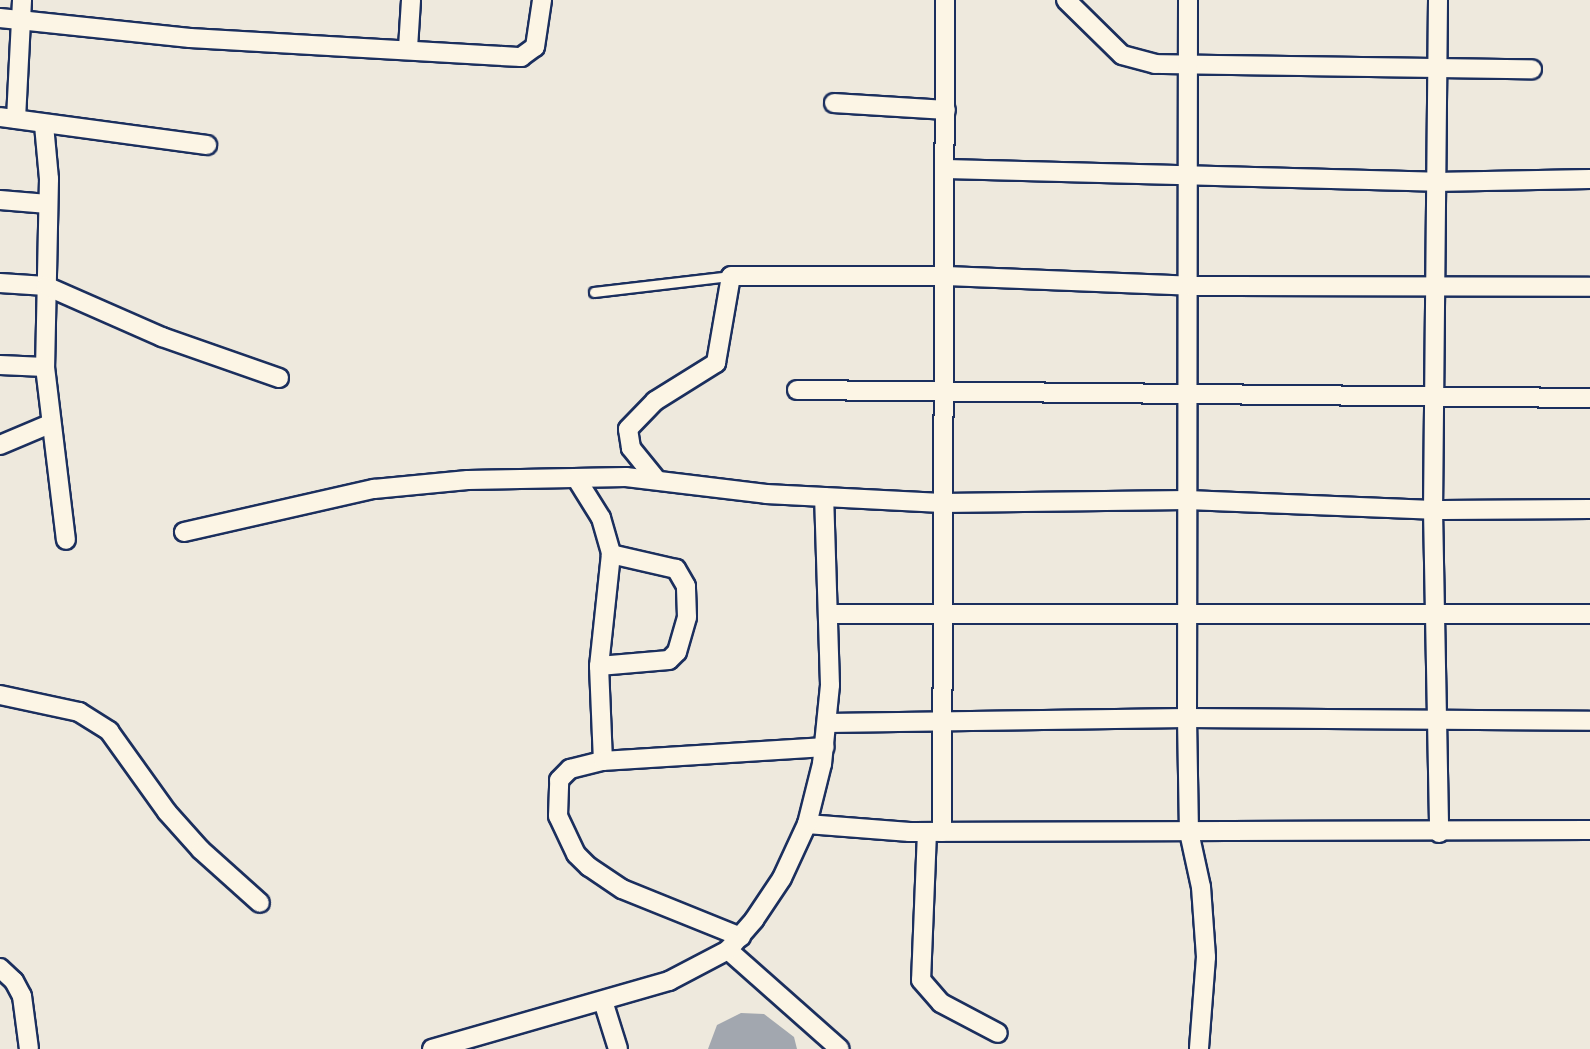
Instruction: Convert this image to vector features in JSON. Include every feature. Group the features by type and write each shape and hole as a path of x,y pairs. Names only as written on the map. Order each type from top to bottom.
{"street":[{"path":"22,0 22,20 8,118 207,145"},
{"path":"408,48 411,0"},
{"path":"0,18 190,38 408,48 501,57 528,55 537,41 542,0"},
{"path":"945,0 943,724 921,980 941,1003 998,1033"},
{"path":"1066,0 1122,55 1155,64 1532,69"},
{"path":"1188,0 1191,286 1187,718 1189,832 1201,887 1206,957 1199,1049"},
{"path":"1438,0 1433,510 1438,613 1439,833"},
{"path":"834,103 946,110"},
{"path":"44,125 48,204 45,367 66,540"},
{"path":"946,169 1437,182 1590,179"},
{"path":"0,200 48,204"},
{"path":"656,479 631,448 628,429 655,401 716,363 731,276 946,276 1191,286 1590,286"},
{"path":"0,283 47,286 162,337 279,378"},
{"path":"0,365 45,367"},
{"path":"797,390 943,394 1188,393 1590,398"},
{"path":"0,444 50,424"},
{"path":"576,478 601,518 611,554 599,666 603,761"},
{"path":"184,531 374,489 468,480 576,478 656,479 824,497 942,503 1188,500 1433,510 1590,509"},
{"path":"432,1049 669,981 734,944 782,878 807,824 825,747 829,614 824,497"},
{"path":"599,666 669,660 677,652 687,617 686,586 676,569 611,554"},
{"path":"829,614 1590,614"},
{"path":"0,695 79,712 109,731 167,812 201,850 260,903"},
{"path":"827,723 943,724 1187,718 1590,722"},
{"path":"825,747 603,761 570,769 556,789 558,816 576,854 622,889 734,944 840,1049"},
{"path":"807,824 934,832 1590,831"},
{"path":"0,968 15,981 22,996 29,1049"},
{"path":"603,1001 618,1049"}],"lane":[{"path":"594,292 731,276"}],"shaded area":[{"path":"741,1013 764,1014 794,1037 797,1049 708,1049 717,1025"}]}
